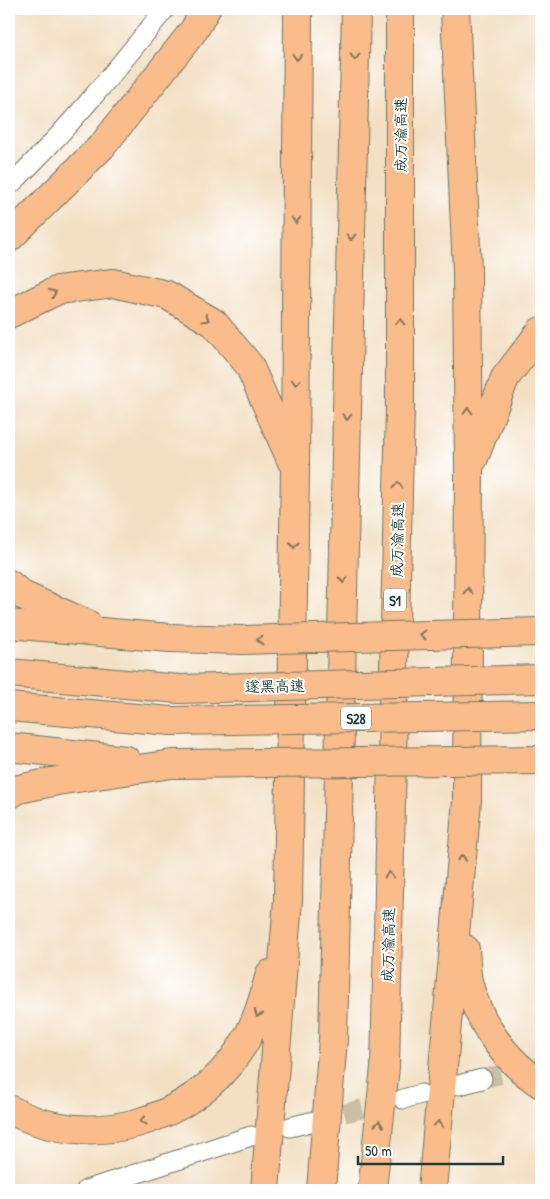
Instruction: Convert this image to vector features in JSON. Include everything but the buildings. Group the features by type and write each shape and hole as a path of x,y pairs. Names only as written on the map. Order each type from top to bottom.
{"highway":[{"path":"9,238 102,146 194,30 206,9"},
{"path":"265,1190 288,900 295,470 298,9"},
{"path":"321,1190 333,1039 356,9"},
{"name":"成万渝高速","path":"372,1190 385,1067 386,1027 400,405 400,9"},
{"path":"432,1190 467,801 469,471 467,270 455,9"},
{"path":"9,314 58,290 113,283 167,295 214,323 249,365 295,470"},
{"path":"469,471 505,378 541,331"},
{"path":"9,584 22,595 106,633"},
{"path":"9,624 170,638 242,640 541,632"},
{"name":"遂黑高速","path":"9,673 179,689 541,680"},
{"name":"S28","path":"9,707 171,721 541,715"},
{"path":"9,747 172,764 541,760"},
{"path":"9,795 19,789 57,781 172,764"},
{"path":"459,894 468,979 473,999 504,1051 518,1066 541,1084"},
{"path":"9,1109 36,1121 58,1126 104,1129 127,1126 150,1119 171,1110 210,1084 226,1068 252,1029 261,1007 288,900"}],"street":[{"path":"9,186 32,164 119,68 165,9"},
{"path":"459,1085 482,1079"},
{"path":"403,1099 421,1094"},
{"path":"290,1127 314,1121"},
{"path":"86,1190 251,1136"}],"tunnel":[{"path":"482,1079 541,1065"},
{"path":"317,1120 390,1102"}]}
